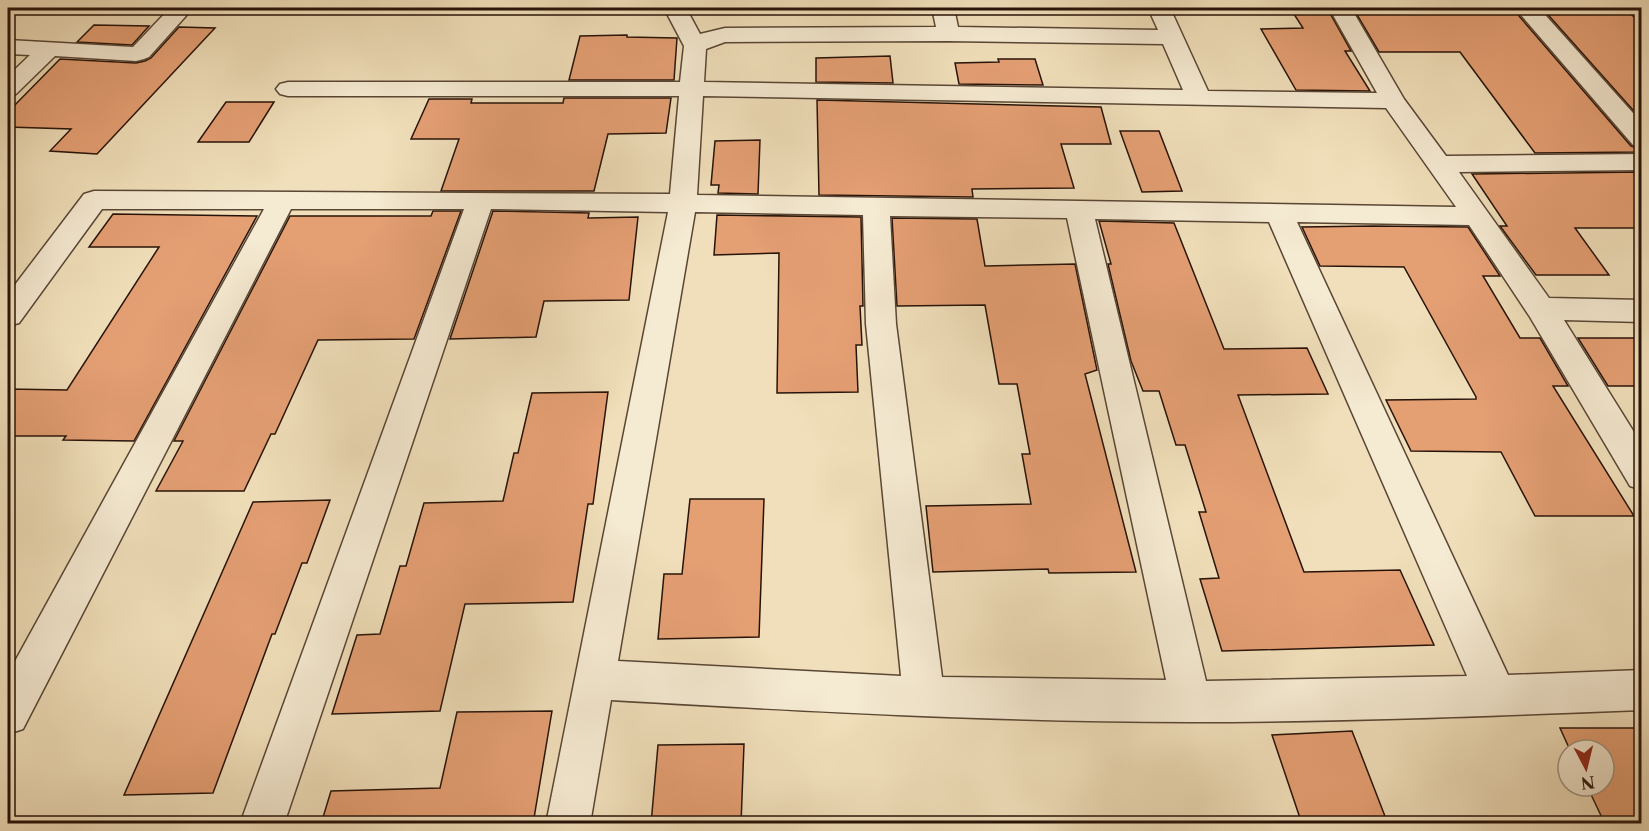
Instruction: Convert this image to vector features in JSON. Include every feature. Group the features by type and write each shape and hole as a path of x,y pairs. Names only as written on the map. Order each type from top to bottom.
{"street":[{"path":"8,47 136,54 182,8"},
{"path":"568,824 682,203 695,46 675,8"},
{"path":"695,46 705,39 725,34 815,22 916,26 928,20 928,8"},
{"path":"943,8 948,34"},
{"path":"1160,8 1199,98"},
{"path":"1340,8 1393,101 1541,309 1641,476"},
{"path":"1528,10 1641,139"},
{"path":"815,22 948,34 1057,26 1172,37"},
{"path":"8,89 49,49"},
{"path":"288,89 690,89 1393,101"},
{"path":"1440,164 1641,162"},
{"path":"8,315 94,200 481,200 1079,211 1278,211 1477,216"},
{"path":"8,714 282,200"},
{"path":"262,824 481,200"},
{"path":"876,208 881,324 924,697"},
{"path":"1079,211 1191,702"},
{"path":"1278,211 1497,697"},
{"path":"1541,309 1641,311"},
{"path":"593,679 924,697 1191,702 1497,697 1641,690"}],"building":[{"path":"1290,8 1327,8 1351,51 1345,51 1370,91 1296,90 1261,29 1303,28"},
{"path":"1353,8 1517,8 1519,16 1631,146 1641,149 1641,152 1535,153 1460,52 1379,52"},
{"path":"1542,8 1625,8 1641,24 1641,119"},
{"path":"94,25 149,26 132,45 77,42"},
{"path":"179,27 215,28 97,154 50,151 71,129 8,127 8,112 60,59 136,63 145,61 151,58"},
{"path":"627,35 627,37 677,38 674,80 569,80 580,36"},
{"path":"890,56 893,83 816,82 816,58"},
{"path":"998,59 1035,59 1043,85 959,84 955,63 999,62"},
{"path":"564,98 671,98 666,133 608,134 594,191 441,191 459,139 411,139 429,99 472,99 471,103 563,103"},
{"path":"817,100 1101,107 1111,144 1061,144 1074,188 972,189 973,197 819,195"},
{"path":"226,102 274,102 249,142 198,142"},
{"path":"1120,131 1159,131 1182,191 1142,192"},
{"path":"760,140 758,194 718,193 719,185 711,185 715,141"},
{"path":"1641,172 1641,228 1575,228 1609,275 1536,275 1500,226 1507,226 1472,174"},
{"path":"433,211 461,211 414,339 318,340 275,434 271,434 244,491 156,491 183,441 174,441 290,216 431,216"},
{"path":"493,211 589,213 588,218 638,217 629,300 544,301 536,337 450,339"},
{"path":"113,214 257,216 134,441 63,440 66,436 8,436 8,389 67,390 159,247 89,247"},
{"path":"717,215 861,217 863,306 860,306 862,345 856,345 858,392 777,393 779,253 714,255"},
{"path":"892,218 977,219 985,266 1075,264 1097,370 1085,374 1136,572 1049,573 1048,569 933,572 926,506 1031,504 1022,454 1030,454 1017,384 999,384 985,305 897,306"},
{"path":"1099,221 1174,223 1224,349 1307,348 1328,394 1238,395 1304,572 1400,570 1434,645 1222,651 1200,579 1219,578 1199,512 1206,512 1185,445 1176,445 1159,391 1143,391 1131,361 1108,264 1111,264"},
{"path":"1302,227 1468,227 1500,276 1483,276 1520,338 1540,338 1568,386 1553,386 1634,516 1535,516 1501,452 1411,451 1386,400 1476,399 1476,397 1404,267 1320,266"},
{"path":"1578,338 1641,338 1641,386 1608,386"},
{"path":"608,392 593,504 588,504 573,602 465,604 440,711 332,714 357,635 380,634 400,566 406,566 424,503 503,501 514,453 518,453 532,393"},
{"path":"690,499 764,499 759,637 658,639 664,574 682,574"},
{"path":"330,500 307,563 302,563 275,634 272,634 213,793 124,795 253,502"},
{"path":"552,711 533,824 321,824 331,791 440,788 457,712"},
{"path":"1560,728 1641,728 1641,824 1605,824 1593,798 1616,798 1616,738 1565,738"},
{"path":"1352,731 1388,824 1302,824 1272,735"},
{"path":"744,744 741,824 651,824 658,745"}]}
